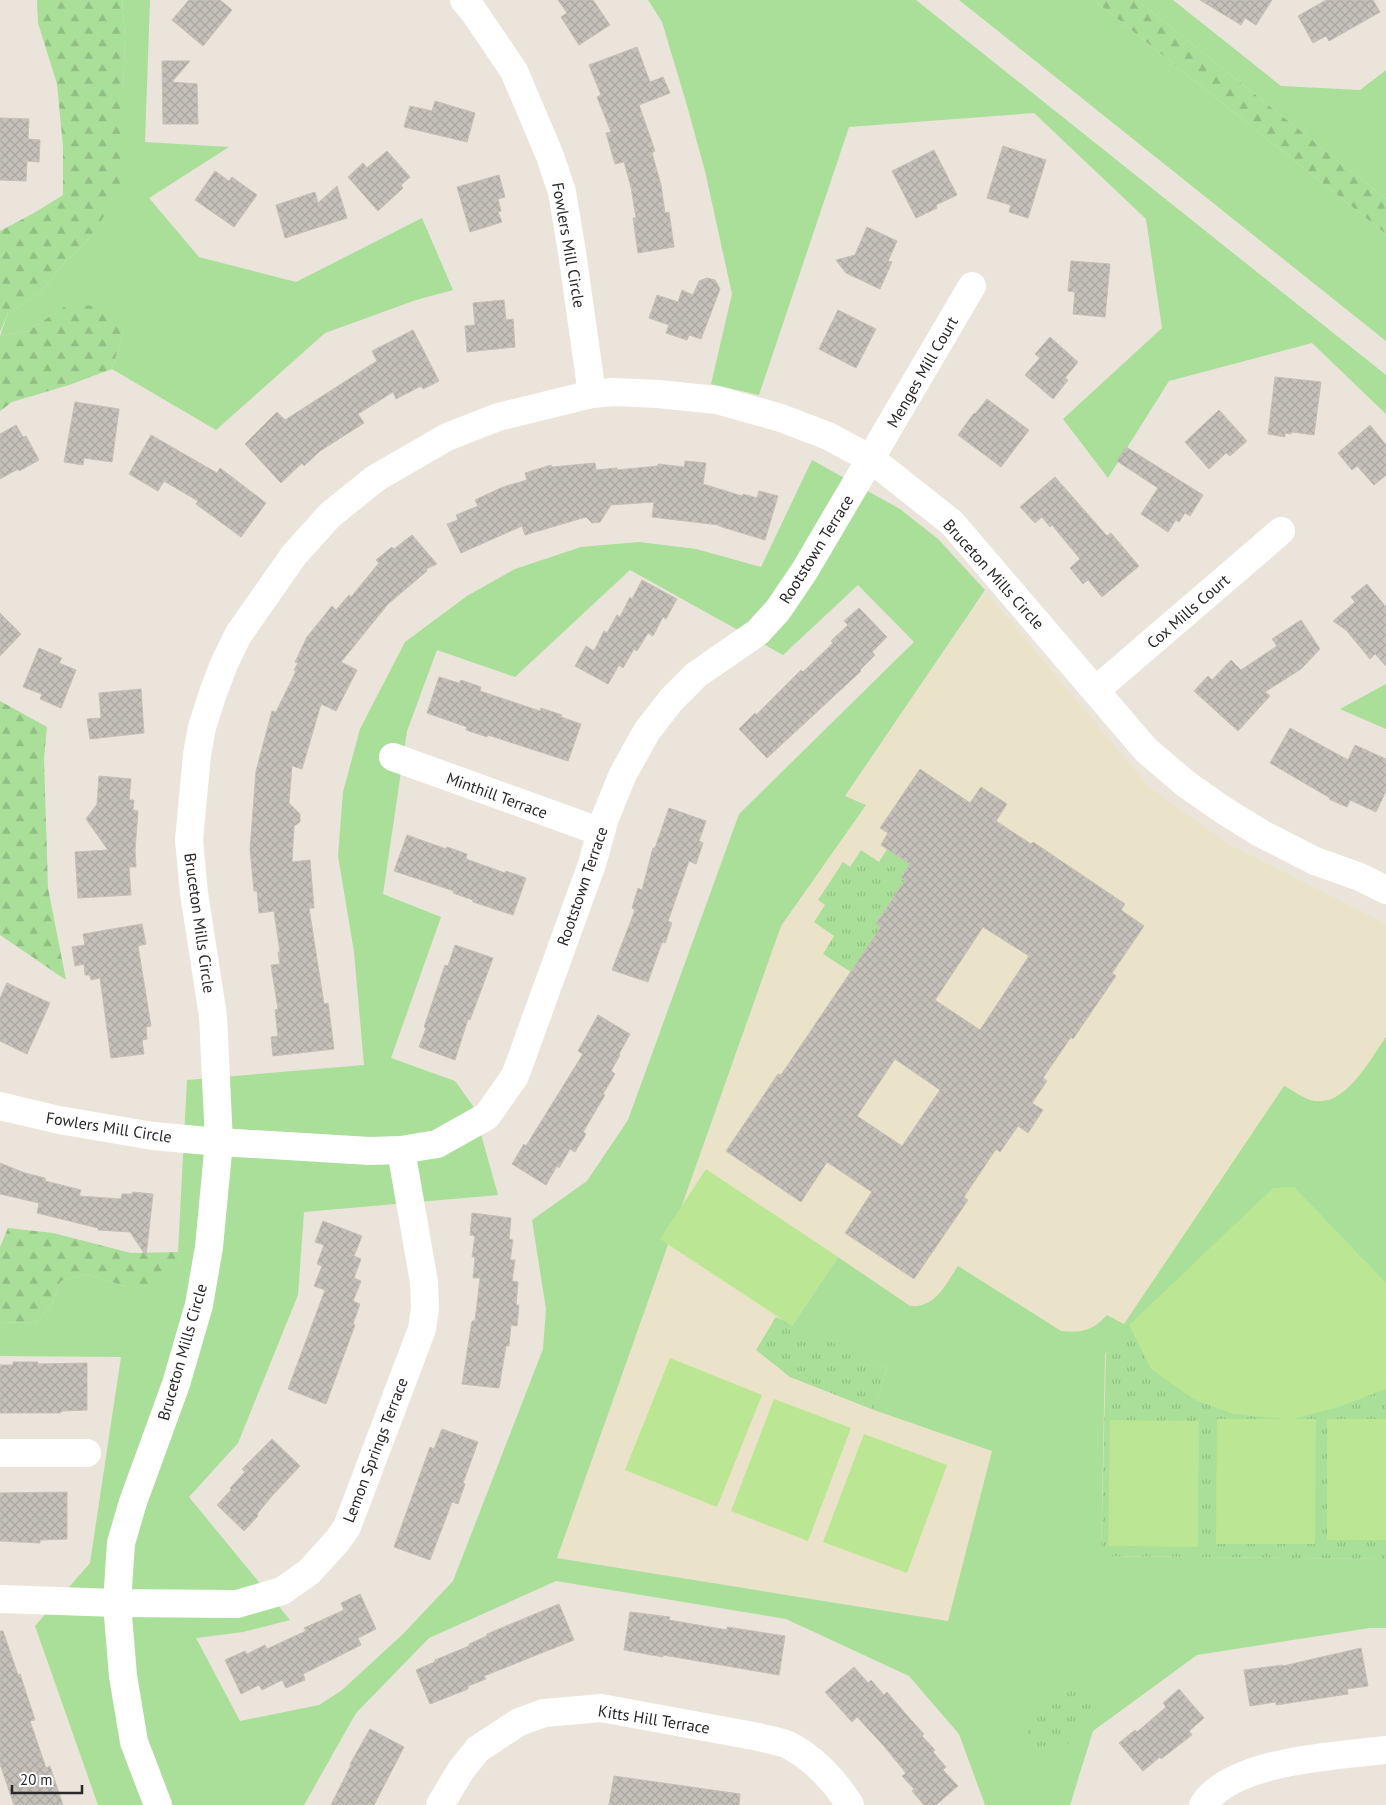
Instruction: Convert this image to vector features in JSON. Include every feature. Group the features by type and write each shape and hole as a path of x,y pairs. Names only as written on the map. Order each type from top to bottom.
{"street":[{"name":"Fowlers Mill Circle","path":"464,0 514,71 550,156 562,192 592,394"},
{"name":"Menges Mill Court","path":"871,459 972,286"},
{"name":"Bruceton Mills Circle","path":"158,1805 134,1742 123,1676 117,1603 121,1543 133,1502 176,1384 199,1305 209,1247 219,1142 213,1016 194,894 189,840 196,755 202,727 216,686 235,643 265,596 294,555 330,515 376,478 446,437 464,430 498,417 592,394 614,392 658,394 717,400 781,418 828,436 871,459 952,523 1146,750 1186,784 1262,834 1315,861 1360,877 1386,890"},
{"name":"Rootstown Terrace","path":"219,1142 370,1151 400,1150 437,1144 487,1116 515,1076 592,864 605,818 623,774 646,731 671,700 696,675 758,632 778,610 800,578 871,459"},
{"name":"Cox Mills Court","path":"1096,690 1281,531"},
{"name":"Minthill Terrace","path":"393,758 601,832"},
{"name":"Fowlers Mill Circle","path":"0,1106 68,1122 153,1136 219,1142"},
{"name":"Lemon Springs Terrace","path":"0,1599 117,1603 237,1604 282,1591 309,1572 338,1540 346,1527 422,1329 424,1282 400,1150"},
{"path":"0,1453 87,1452"},
{"name":"Kitts Hill Terrace","path":"440,1805 461,1770 478,1749 519,1722 544,1713 601,1708 759,1737 785,1744 817,1766 844,1794 850,1805"},
{"path":"1203,1805 1207,1799 1234,1780 1266,1767 1386,1750"}],"shaded area":[{"path":"987,593 1149,787 1230,845 1386,924 1386,1620 1051,1637 500,1548 737,857"}],"green space":[{"path":"37,0 122,0 125,37 123,94 126,183 91,236 65,262 41,292 8,313 0,332 0,231 63,195 63,147 57,84 38,23"},
{"path":"122,0 150,0 145,142 229,147 149,198 199,257 296,282 422,218 453,290 416,300 325,333 216,430 112,369 123,332 68,304 28,331 0,336 8,313 41,292 65,262 91,236 123,94 125,37"},
{"path":"648,0 916,0 1386,375 1386,414 1312,343 1169,381 1108,478 1063,419 1162,328 1146,219 1034,113 849,127 759,395 711,384 732,294 705,171 686,102 662,22"},
{"path":"959,0 1094,0 1386,234 1386,341"},
{"path":"1094,0 1137,0 1386,199 1386,234"},
{"path":"1137,0 1173,0 1281,86 1360,90 1386,70 1386,199"},
{"path":"68,304 107,307 123,332 112,369 69,385 12,402 0,411 0,336 28,331"},
{"path":"812,460 900,509 938,539 985,590 845,796 866,805 781,926 557,1558 948,1621 992,1451 874,1410 887,1367 792,1326 838,1257 910,1306 919,1306 927,1303 939,1294 958,1266 1061,1331 1075,1332 1086,1330 1096,1325 1107,1315 1124,1324 1284,1086 1303,1097 1315,1101 1326,1101 1337,1096 1356,1079 1386,1037 1386,1283 1294,1187 1105,1354 1101,1556 1386,1559 1386,1628 1370,1628 1197,1655 1093,1731 1070,1805 985,1805 959,1734 909,1676 786,1619 556,1581 429,1638 356,1713 304,1805 98,1805 35,1626 90,1563 121,1357 0,1356 0,1322 35,1323 50,1307 61,1281 88,1274 126,1287 183,1267 178,1252 187,1080 364,1065 354,952 338,856 343,792 360,729 405,642 467,596 515,569 581,547 639,542 696,549 761,567","holes":["630,570 783,655 858,585 914,642 739,814 628,1120 587,1181 532,1220 546,1309 543,1349 453,1581 403,1634 341,1691 319,1705 240,1721 196,1638 243,1632 290,1620 189,1497 238,1443 298,1295 304,1212 498,1195 473,1106 455,1081 391,1058 441,917 383,894 407,731 437,650 515,677"]},
{"path":"1386,684 1386,729 1340,709"},
{"path":"0,701 47,727 44,758 48,888 66,980 0,935"},
{"path":"887,849 910,864 901,877 905,880 876,923 881,927 851,972 823,954 834,936 814,922 825,905 818,900 843,862 850,867 861,850 879,862"},
{"path":"706,1169 838,1257 792,1326 660,1239"},
{"path":"1294,1187 1386,1283 1386,1559 1101,1556 1106,1354 1129,1325 1273,1188"},
{"path":"1294,1187 1386,1283 1386,1389 1339,1407 1293,1419 1316,1419 1315,1544 1216,1544 1217,1419 1282,1419 1233,1414 1193,1399 1151,1369 1129,1325 1273,1188"},
{"path":"8,1228 53,1233 131,1253 178,1252 183,1267 156,1287 126,1287 88,1274 61,1281 50,1307 35,1323 0,1322 0,1247"},
{"path":"776,1317 887,1367 874,1410 790,1377 756,1350"},
{"path":"670,1358 762,1395 717,1507 625,1470"},
{"path":"774,1399 851,1428 808,1541 731,1511"},
{"path":"1327,1419 1386,1419 1386,1540 1327,1540"},
{"path":"1110,1420 1199,1421 1198,1547 1108,1546"},
{"path":"864,1434 947,1465 907,1573 823,1542"},
{"path":"1060,1683 1077,1683 1094,1699 1094,1714 1062,1750 1044,1751 1026,1739 1032,1714"}],"building":[{"path":"189,0 220,0 232,10 203,46 172,20"},
{"path":"558,0 593,0 610,25 579,45 561,17 567,13"},
{"path":"1200,0 1272,0 1256,25 1245,18 1241,25"},
{"path":"1326,0 1373,0 1380,12 1329,41 1326,36 1313,43 1298,16"},
{"path":"637,47 650,82 663,77 670,93 639,105 655,151 652,153 661,185 665,213 669,212 674,247 638,253 633,218 636,218 631,187 624,162 615,164 606,133 611,132 597,97 601,95 589,65"},
{"path":"162,61 190,61 172,82 197,84 198,124 163,124"},
{"path":"435,101 475,113 467,142 404,127 410,106 432,111"},
{"path":"0,118 29,119 28,139 40,140 39,162 27,161 26,181 0,180"},
{"path":"1003,146 1046,160 1028,218 1009,212 1011,205 987,198"},
{"path":"934,150 957,195 936,205 937,208 916,218 892,171"},
{"path":"387,151 410,177 401,185 403,188 378,211 348,177 363,163 367,168"},
{"path":"215,171 229,181 232,177 257,195 234,227 195,200"},
{"path":"499,175 505,197 498,199 501,211 498,212 502,222 470,232 457,187"},
{"path":"337,186 347,218 285,238 276,205 315,192 318,203"},
{"path":"867,227 897,241 888,261 892,262 880,289 846,273 836,260 855,255"},
{"path":"1071,261 1110,264 1105,317 1073,314 1075,292 1068,291"},
{"path":"707,278 715,280 720,289 701,339 689,335 687,340 666,333 669,325 649,318 657,295 678,302 682,290 693,295 699,281"},
{"path":"504,300 506,320 513,319 515,347 467,352 465,326 475,325 473,303"},
{"path":"838,310 876,329 856,368 819,349"},
{"path":"413,330 439,381 423,389 421,386 396,399 393,392 358,414 364,423 320,451 304,466 302,463 281,483 245,444 277,412 285,420 377,361 372,351"},
{"path":"1050,337 1078,362 1065,378 1068,380 1053,399 1025,375 1040,358 1035,354"},
{"path":"1275,377 1321,382 1314,435 1292,432 1291,434 1285,433 1285,437 1268,434"},
{"path":"987,399 1029,430 1001,467 958,435"},
{"path":"75,402 119,409 112,462 84,458 83,465 64,462"},
{"path":"1219,410 1247,441 1230,456 1226,453 1209,469 1185,442"},
{"path":"16,425 23,437 26,436 39,460 0,479 0,434"},
{"path":"1370,425 1386,445 1386,475 1374,485 1357,466 1352,470 1338,453"},
{"path":"151,435 217,473 220,468 266,503 241,537 196,504 198,501 164,481 158,491 129,474"},
{"path":"1126,447 1203,495 1190,516 1185,513 1179,522 1176,520 1168,532 1141,514 1158,488 1117,461"},
{"path":"685,461 706,463 703,484 742,496 743,494 757,498 759,491 778,496 765,540 719,525 652,517 654,502 611,505 600,522 592,523 586,517 525,535 522,526 461,553 447,524 458,520 456,515 478,506 475,500 503,487 527,480 525,473 551,465 552,467 595,463 596,470 617,468 617,470 658,466 658,464 684,467"},
{"path":"1055,477 1107,536 1111,533 1139,566 1102,597 1088,580 1083,584 1070,568 1080,559 1052,525 1050,527 1042,517 1035,523 1020,507"},
{"path":"412,535 437,564 426,569 427,571 388,604 341,662 357,670 336,711 321,704 302,769 292,766 289,803 300,814 300,822 294,826 292,862 310,860 314,908 309,908 324,1004 328,1003 334,1049 273,1056 271,1037 278,1036 275,1010 278,1009 271,965 280,964 278,952 280,952 274,911 259,913 257,891 254,891 250,849 256,771 272,711 276,712 296,671 294,670 298,663 295,662 307,637 332,606 336,610 349,595 351,597 379,563 376,560 392,547 394,549"},
{"path":"642,580 677,599 666,619 663,617 653,636 648,633 637,651 634,649 623,668 619,665 608,684 575,666 586,646 594,651 604,631 607,633 617,615 620,617 630,597 632,599"},
{"path":"1367,584 1386,607 1386,666 1375,654 1370,659 1346,630 1333,621 1355,602 1351,597"},
{"path":"859,608 887,637 872,652 875,655 861,671 767,758 739,729 755,713 756,715 801,670 803,672 833,643 831,641 848,625 844,621"},
{"path":"0,613 21,634 0,656"},
{"path":"1301,620 1320,649 1301,669 1265,692 1270,696 1238,731 1194,691 1208,676 1212,680 1231,660 1241,670 1277,646 1272,639"},
{"path":"39,648 62,658 59,663 76,670 61,708 40,699 42,694 23,687"},
{"path":"439,677 459,683 461,680 481,687 480,691 540,711 541,708 581,724 568,761 488,735 487,737 466,730 467,727 427,713"},
{"path":"141,689 144,733 90,739 87,719 101,718 99,693"},
{"path":"1290,728 1348,760 1355,745 1386,759 1386,791 1376,812 1350,800 1347,807 1329,799 1270,763"},
{"path":"920,769 970,803 981,787 1007,804 996,821 1031,844 1033,842 1125,904 1121,910 1144,926 1112,973 1116,976 1073,1039 1071,1037 1043,1078 1047,1081 1032,1103 1043,1110 1028,1133 1018,1126 1000,1152 996,1149 964,1197 968,1200 914,1279 845,1233 872,1192 827,1162 801,1202 726,1151 778,1074 781,1075 881,927 876,924 905,880 901,878 910,864 881,845 888,833 880,828","holes":["983,927 1029,956 980,1030 935,1000","895,1059 940,1090 902,1146 857,1116"]},
{"path":"99,776 131,779 129,800 134,800 133,810 138,811 135,850 136,867 129,867 131,895 78,898 75,852 108,850 86,819 97,804"},
{"path":"669,808 706,821 699,841 703,843 696,864 689,861 668,921 672,923 665,943 662,942 648,982 612,970 635,910 632,908 638,888 642,890 653,848 655,848"},
{"path":"407,835 446,849 447,847 467,854 466,859 505,873 506,871 526,878 513,915 473,902 473,900 453,893 454,891 394,871"},
{"path":"142,924 146,944 138,946 151,1026 146,1027 147,1039 142,1040 144,1054 111,1058 100,978 91,980 90,975 85,975 84,964 75,966 72,947 85,945 83,934"},
{"path":"455,945 493,958 470,1020 468,1019 455,1060 419,1047 445,965 448,966"},
{"path":"7,983 50,1003 27,1054 0,1041 0,998"},
{"path":"598,1015 630,1034 611,1071 615,1074 603,1094 605,1095 583,1132 586,1134 575,1152 570,1149 546,1185 512,1164 524,1144 526,1146 583,1054 578,1051"},
{"path":"0,1163 25,1173 45,1178 45,1181 81,1190 79,1196 121,1199 122,1194 132,1194 133,1192 153,1194 146,1256 130,1232 98,1230 98,1228 37,1213 39,1203 0,1194"},
{"path":"472,1213 511,1218 509,1239 513,1240 510,1260 515,1260 512,1281 518,1282 516,1305 519,1305 517,1326 511,1325 509,1346 506,1346 499,1388 462,1384 472,1321 475,1321 480,1278 473,1278 475,1257 472,1257 475,1236 470,1235"},
{"path":"323,1221 362,1236 354,1256 361,1259 354,1278 361,1281 353,1301 360,1304 353,1324 355,1325 326,1404 288,1389 325,1290 314,1286 322,1266 317,1264 324,1245 315,1242"},
{"path":"13,1362 38,1362 38,1364 87,1363 87,1410 61,1411 61,1413 0,1413 0,1365 13,1365"},
{"path":"442,1429 478,1442 463,1483 465,1484 458,1504 452,1502 430,1560 394,1547 430,1447 434,1449"},
{"path":"272,1439 300,1466 271,1497 257,1514 258,1516 244,1531 217,1505 245,1472 242,1469"},
{"path":"67,1492 67,1539 40,1540 40,1543 0,1541 0,1493"},
{"path":"360,1594 376,1629 358,1638 361,1645 303,1674 305,1680 286,1688 282,1680 262,1690 259,1685 241,1694 225,1660 245,1651 247,1654 265,1645 267,1649 306,1631 304,1628 344,1610 341,1603"},
{"path":"559,1604 574,1640 484,1676 486,1679 468,1686 468,1689 430,1704 416,1670 469,1646 469,1644 487,1636 487,1634"},
{"path":"630,1612 670,1617 669,1620 727,1630 727,1627 785,1636 779,1675 624,1650"},
{"path":"0,1631 3,1631 18,1675 20,1674 35,1720 30,1721 46,1768 50,1766 63,1805 14,1805 0,1764"},
{"path":"1361,1648 1368,1686 1347,1689 1348,1694 1276,1705 1276,1702 1250,1706 1244,1670 1283,1666"},
{"path":"854,1667 868,1683 871,1680 884,1695 887,1692 924,1734 922,1736 935,1750 933,1752 946,1767 943,1770 958,1786 936,1805 924,1805 912,1791 914,1789 902,1776 906,1773 883,1745 857,1717 852,1722 825,1692"},
{"path":"1179,1689 1204,1718 1189,1731 1192,1735 1143,1771 1119,1743 1135,1730 1137,1732 1166,1707 1163,1703"},
{"path":"370,1729 404,1747 374,1805 331,1805 350,1764"},
{"path":"614,1776 740,1794 739,1805 609,1805"}]}
